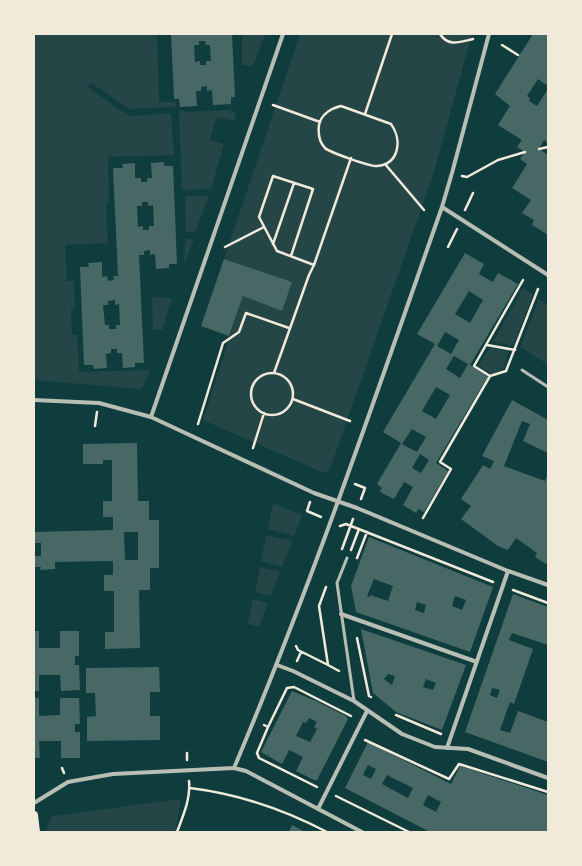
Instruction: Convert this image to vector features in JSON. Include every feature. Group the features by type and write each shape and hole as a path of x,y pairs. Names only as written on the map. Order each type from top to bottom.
{"main road":[{"path":"34,815 36,832"}],"street":[{"path":"151,417 283,34"},
{"path":"234,768 277,665 339,501 442,207 489,34"},
{"path":"442,207 548,275"},
{"path":"34,400 99,403 151,417 314,493 339,501 508,572 548,585"},
{"path":"447,748 508,572"},
{"path":"342,614 477,662"},
{"path":"277,665 293,671 354,701 402,734 435,747 468,749 548,778"},
{"path":"318,809 367,711"},
{"path":"34,804 68,782 113,774 234,768 246,771 362,832"}],"lane":[{"path":"522,370 548,387"},
{"path":"347,558 337,583 354,701"}],"path":[{"path":"365,114 392,34"},
{"path":"440,34 448,42 455,43 473,39"},
{"path":"502,45 518,55"},
{"path":"273,105 320,122"},
{"path":"341,106 365,114 392,124 396,130 399,139 398,150 385,164 376,166 351,158 326,149 320,141 320,122 325,114 333,108 341,106"},
{"path":"539,149 548,147"},
{"path":"467,177 498,160 525,152"},
{"path":"274,373 289,328 314,265 351,158"},
{"path":"385,164 424,210"},
{"path":"291,256 313,189 273,176 260,217 264,227 277,252 314,265"},
{"path":"273,244 294,183"},
{"path":"225,247 264,227"},
{"path":"490,376 474,366 523,280"},
{"path":"423,518 451,469 440,462 490,376 506,371 538,289"},
{"path":"198,424 223,343 239,332 246,313 289,328"},
{"path":"487,345 515,350"},
{"path":"274,373 287,379 293,391 293,399 290,405 280,414 264,414 255,407 252,401 252,387 261,377 274,373"},
{"path":"293,399 350,421"},
{"path":"253,448 264,414"},
{"path":"338,534 341,526"},
{"path":"339,556 351,526"},
{"path":"350,552 359,529"},
{"path":"356,562 367,532 495,583"},
{"path":"299,638 296,646 298,650 328,665 319,606 328,585"},
{"path":"509,588 548,603"},
{"path":"353,618 369,696 374,699"},
{"path":"320,780 316,787 259,758 257,753 268,727 287,688 294,687 352,715 348,721"},
{"path":"395,714 443,735"},
{"path":"254,721 268,727"},
{"path":"362,747 365,740 449,780 459,764 548,792"},
{"path":"177,832 185,812 190,788 230,794 280,809 327,832"},
{"path":"341,789 338,796 409,832"}],"shaded area":[{"path":"34,34 157,34 159,102 177,102 175,107 129,109 91,83 88,87 118,109 132,116 171,113 174,155 108,157 109,203 106,203 108,243 65,245 67,281 74,281 75,308 71,309 72,335 77,335 79,372 150,370 144,385 140,389 34,380"},
{"path":"242,34 265,34 253,66 242,65"},
{"path":"300,34 472,34 434,172 330,469 324,473 203,420 243,296 282,310 291,282 224,259"},
{"path":"184,110 184,112 230,110 235,112 235,121 216,117 210,140 224,144 211,189 182,190 179,111"},
{"path":"185,196 209,196 195,232 186,232"},
{"path":"185,239 194,239 184,265"},
{"path":"523,288 533,294 513,346 493,342"},
{"path":"152,297 172,298 162,330 153,330"},
{"path":"539,299 548,305 547,364 520,347"},
{"path":"490,348 509,351 503,369 492,374 478,366"},
{"path":"273,503 302,515 294,536 268,529"},
{"path":"266,535 292,541 282,567 261,561"},
{"path":"260,567 280,572 271,596 255,592"},
{"path":"253,599 268,603 259,627 248,624"},
{"path":"181,799 175,832 45,832 52,816"}],"building":[{"path":"171,34 232,34 235,97 231,97 231,104 213,105 212,90 207,91 207,86 201,87 201,91 196,91 197,106 180,107 179,99 174,99","holes":["199,41 205,41 206,45 210,45 211,61 206,61 206,65 200,65 200,61 195,62 194,45 199,45"]},
{"path":"533,34 548,34 548,86 538,79 527,96 530,98 529,101 537,106 548,89 548,143 544,140 539,149 548,155 548,235 532,225 534,220 522,213 531,200 512,188 527,164 520,159 525,152 517,147 522,140 498,125 510,106 495,94"},
{"path":"164,162 164,166 173,166 177,264 169,264 169,268 156,269 155,254 150,255 150,250 144,251 144,255 139,255 144,363 135,363 135,367 123,368 122,353 117,353 117,349 111,349 111,353 106,354 107,368 94,369 93,365 84,365 80,267 89,267 88,263 102,262 102,277 107,276 108,281 114,280 113,276 118,276 113,168 123,168 122,164 135,163 135,178 141,178 141,182 147,182 147,178 152,178 151,163","holes":["142,202 148,202 148,206 153,205 154,226 149,226 149,230 143,230 143,226 138,227 137,206 142,206","115,300 115,305 119,304 120,325 116,325 116,329 109,329 109,325 105,325 103,305 108,305 108,301"]},
{"path":"465,253 484,264 479,274 493,282 498,273 518,284 470,365 488,376 436,463 448,471 424,512 418,509 416,513 403,505 413,487 404,482 394,499 380,492 382,488 377,484 401,443 383,432 435,344 417,334","holes":["469,291 483,300 470,323 455,314","445,332 459,340 451,354 437,346","454,356 468,364 460,378 446,369","436,387 450,395 436,419 422,411","412,429 426,437 417,452 402,444","420,454 429,460 421,473 412,468"]},
{"path":"224,259 292,282 282,311 243,296 229,336 201,326"},
{"path":"512,400 548,420 548,453 523,441 530,424 522,421 504,466 545,481 548,473 548,560 546,564 535,557 537,553 516,538 508,550 498,546 461,519 471,506 461,499 483,465 490,469 494,461 482,456"},
{"path":"137,443 138,501 149,501 149,520 159,520 159,568 150,568 150,590 139,590 140,648 105,649 105,632 114,632 114,591 104,591 104,575 113,575 113,561 55,562 55,569 40,570 41,567 34,567 34,556 41,556 41,543 34,543 34,532 113,530 113,517 103,517 103,501 112,501 112,460 103,460 103,464 83,464 83,444","holes":["124,532 138,532 138,560 125,560"]},
{"path":"369,537 493,587 470,652 356,612 351,586","holes":["374,579 393,586 388,601 370,595 370,597 367,596","455,596 466,600 462,610 452,606","417,602 426,605 424,613 415,610"]},
{"path":"513,594 548,607 548,645 512,633 509,640 533,649 514,704 510,702 500,730 510,733 518,711 548,722 548,762 465,732","holes":["492,688 500,690 497,698 490,695"]},
{"path":"361,629 466,665 442,730 396,712 373,693","holes":["388,674 395,676 392,685 384,679","426,679 436,683 433,690 423,687"]},
{"path":"34,631 39,631 39,648 60,648 60,631 79,631 79,656 75,656 75,665 79,665 80,690 61,691 60,675 39,675 39,691 34,691"},
{"path":"159,667 160,692 150,692 150,716 160,716 160,740 87,741 87,717 96,716 95,693 86,693 86,668"},
{"path":"292,691 346,716 348,719 317,780 296,771 303,757 289,750 282,764 261,752","holes":["309,718 317,722 314,727 317,729 310,742 296,736 303,722 306,723"]},
{"path":"34,698 39,698 39,716 60,715 60,698 79,698 80,724 75,724 75,732 80,732 80,758 61,758 61,741 39,741 40,758 34,758"},
{"path":"368,742 451,784 460,766 548,795 548,832 430,832 345,788","holes":["368,765 376,769 371,779 363,775","387,775 413,788 408,798 382,784","428,795 441,802 436,812 423,805"]},
{"path":"292,825 305,832 289,832"}]}
